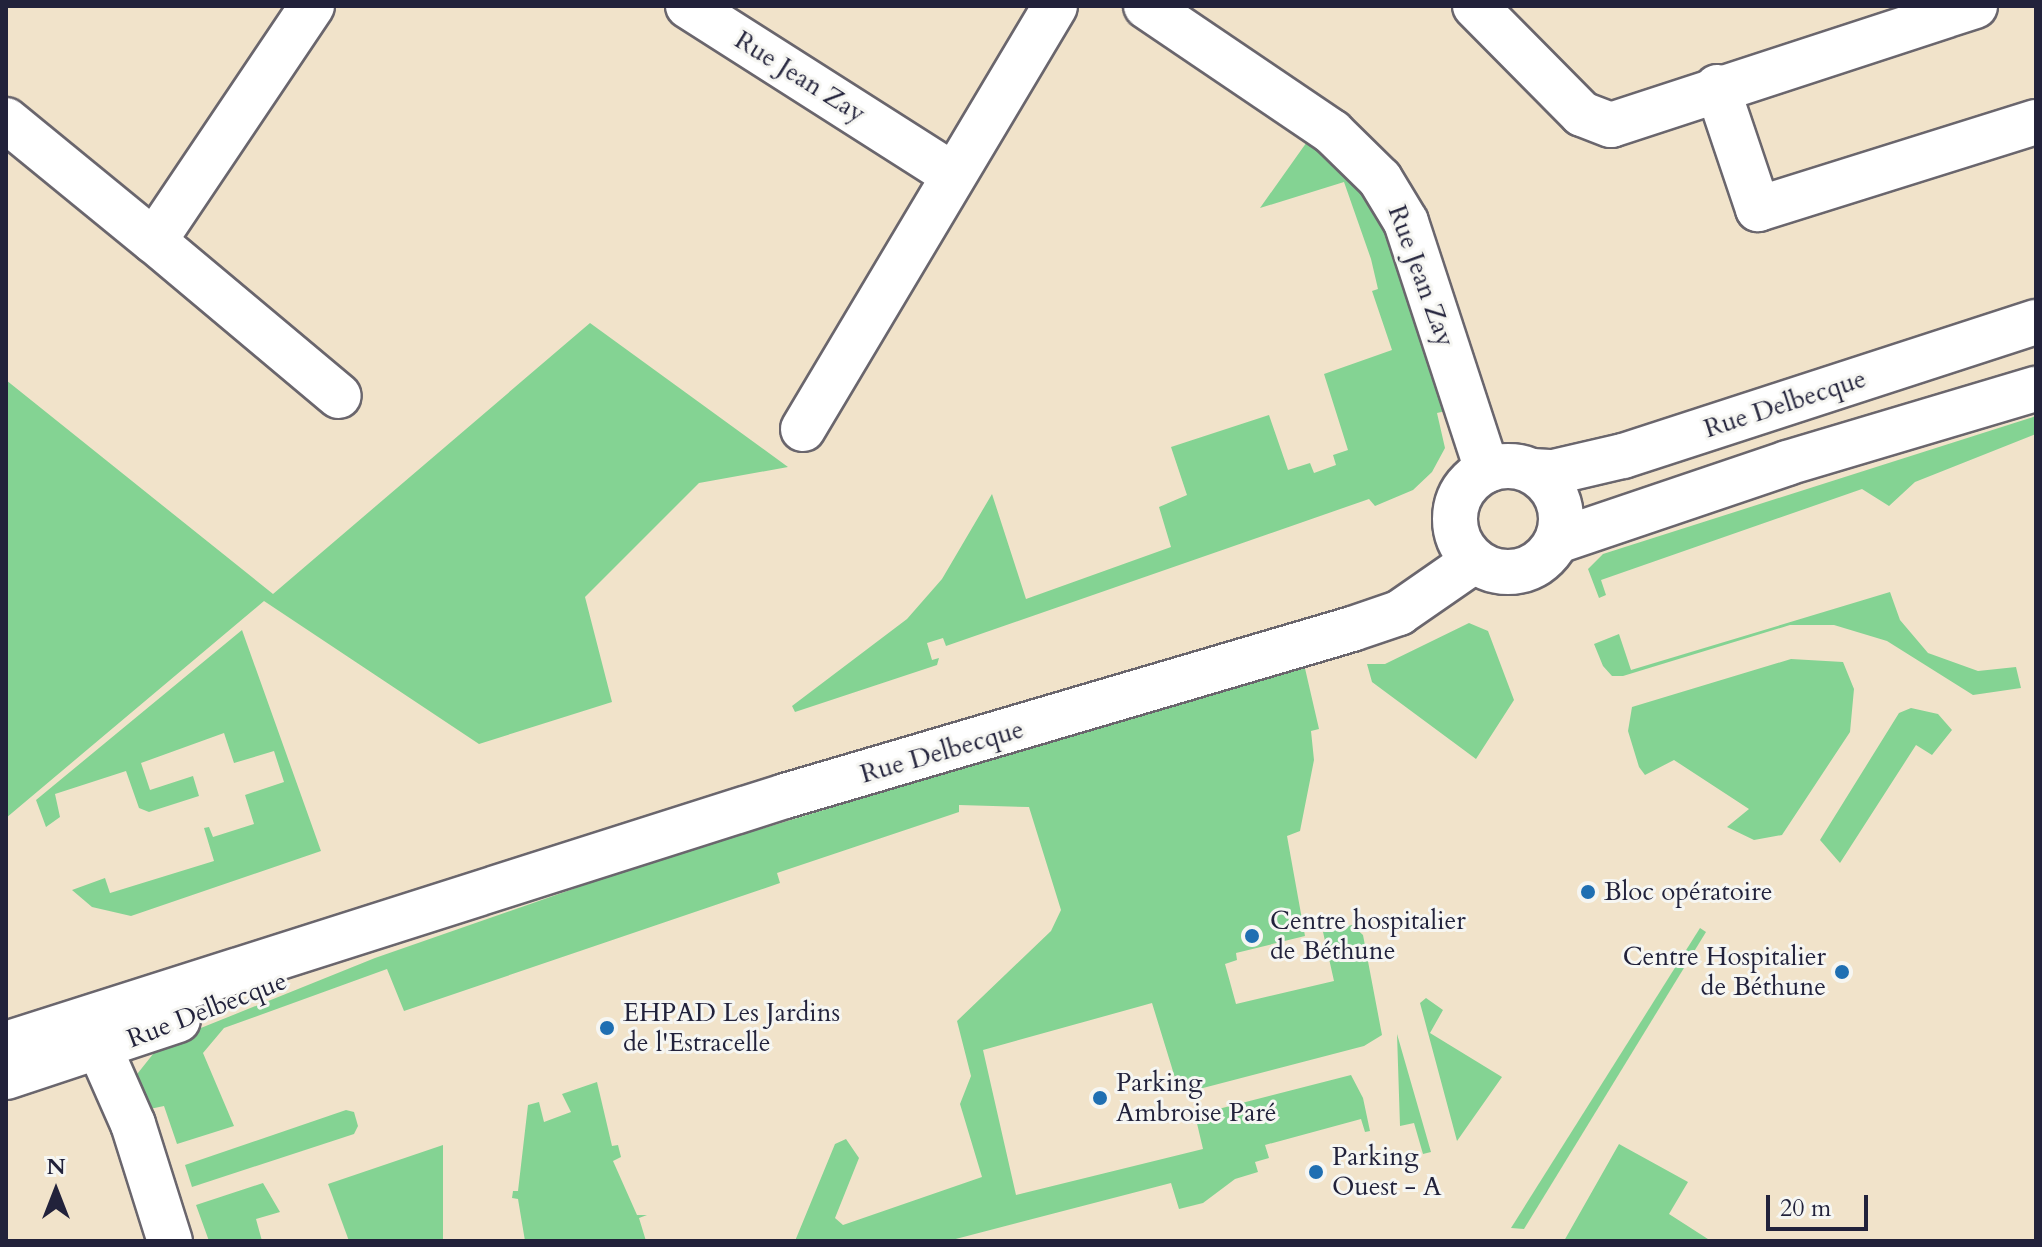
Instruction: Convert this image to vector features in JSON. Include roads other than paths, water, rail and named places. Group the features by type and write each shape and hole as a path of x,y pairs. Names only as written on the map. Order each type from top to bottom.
{"street":[{"path":"154,241 312,6"},
{"name":"Rue Jean Zay","path":"688,6 952,174"},
{"path":"803,429 952,174 1055,6"},
{"name":"Rue Jean Zay","path":"1146,6 1332,132 1380,179 1406,222 1487,470"},
{"path":"1475,6 1582,114 1611,125 1717,87 1975,6"},
{"path":"1717,87 1758,209 2036,122"},
{"path":"6,120 339,396"},
{"name":"Rue Delbecque","path":"1532,471 1554,472 1623,456 2036,322"},
{"path":"1557,541 1787,463 2036,389"},
{"path":"1509,466 1532,471 1558,500 1557,541 1549,554 1521,571 1488,569 1474,561 1461,545 1455,517 1459,497 1487,470 1509,466"},
{"name":"Rue Delbecque","path":"6,1077 94,1035 315,942 398,922 785,796 1352,629 1399,613 1474,561"},
{"path":"94,1035 133,1124 170,1241"},
{"name":"Rue Delbecque","path":"6,1044 94,1035"}],"place":[{"name":"Bloc opératoire","path":"1588,892"},
{"name":"Centre hospitalier de Béthune","path":"1252,936"},
{"name":"Centre Hospitalier de Béthune","path":"1842,972"},
{"name":"EHPAD Les Jardins de l'Estracelle","path":"607,1028"},
{"name":"Parking Ambroise Paré","path":"1100,1098"},
{"name":"Parking Ouest - A","path":"1316,1172"}]}
